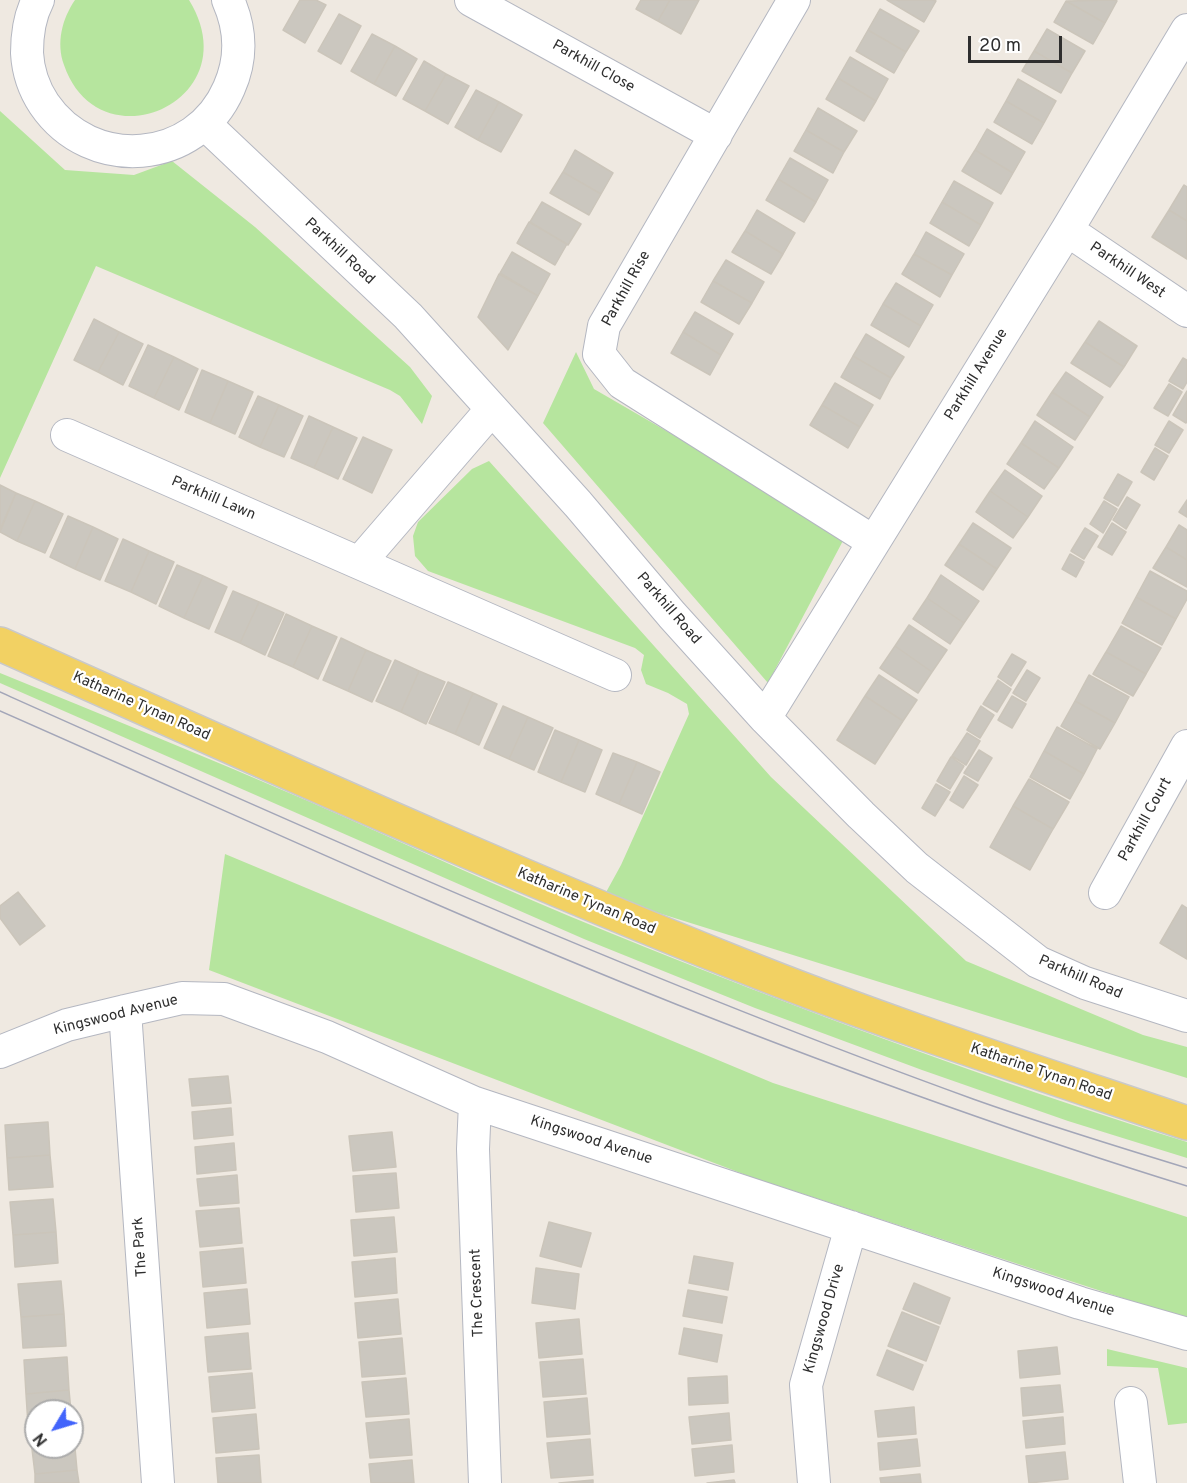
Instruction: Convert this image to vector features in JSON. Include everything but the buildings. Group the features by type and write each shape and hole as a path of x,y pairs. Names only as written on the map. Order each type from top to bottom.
{"main road":[{"name":"Katharine Tynan Road","path":"0,644 351,801 590,904 740,965 897,1024 1187,1123"}],"street":[{"path":"38,0 32,11 27,35 14,59 31,78 39,96 52,115 73,134 95,145 125,152 156,150 180,141 205,124 224,101 235,73 238,54 238,33 228,0"},
{"name":"Parkhill Close","path":"471,0 716,135"},
{"name":"Parkhill Rise","path":"794,0 604,326 599,354 622,383 874,542"},
{"name":"Parkhill Avenue","path":"765,718 1067,230 1187,30"},
{"name":"Parkhill Road","path":"205,124 408,316 578,504 680,624 765,718 861,815 917,867 1038,962 1085,983 1187,1016"},
{"name":"Parkhill West","path":"1067,230 1187,311"},
{"path":"360,562 492,409"},
{"name":"Parkhill Lawn","path":"67,435 615,675"},
{"name":"Parkhill Court","path":"1105,893 1187,746"},
{"name":"Kingswood Avenue","path":"0,1052 67,1025 125,1011 182,998 224,999 327,1037 475,1103 1080,1303 1187,1334"},
{"name":"The Park","path":"125,1011 158,1483"},
{"name":"The Crescent","path":"475,1103 473,1149 485,1483"},
{"name":"Kingswood Drive","path":"814,1483 806,1385 851,1227"},
{"path":"1131,1403 1140,1483"}],"green space":[{"path":"75,0 189,0 203,36 201,67 186,92 163,109 135,116 107,112 82,96 64,65 61,48 64,23"},
{"path":"0,111 65,170 134,175 172,161 255,227 410,367 432,396 422,424 400,396 390,390 96,266 0,478"},
{"path":"576,352 594,389 846,535 768,683 543,423"},
{"path":"489,461 771,777 966,961 1143,1035 1187,1047 1187,1078 604,896 621,865 689,714 687,704 646,684 641,670 644,655 635,648 428,571 415,556 413,536 418,522 472,469"},
{"path":"0,673 270,785 679,961 968,1069 1187,1142 1187,1158 1068,1121 922,1070 755,1008 584,939 0,683"},
{"path":"225,854 773,1083 1187,1217 1187,1319 751,1177 209,970"},
{"path":"1107,1349 1187,1368 1187,1423 1168,1425 1158,1368 1107,1366"}],"tram line":[{"path":"0,692 362,852 726,1005 973,1099 1187,1168"},
{"path":"0,711 422,898 678,1005 931,1100 1058,1145 1187,1186"}]}
